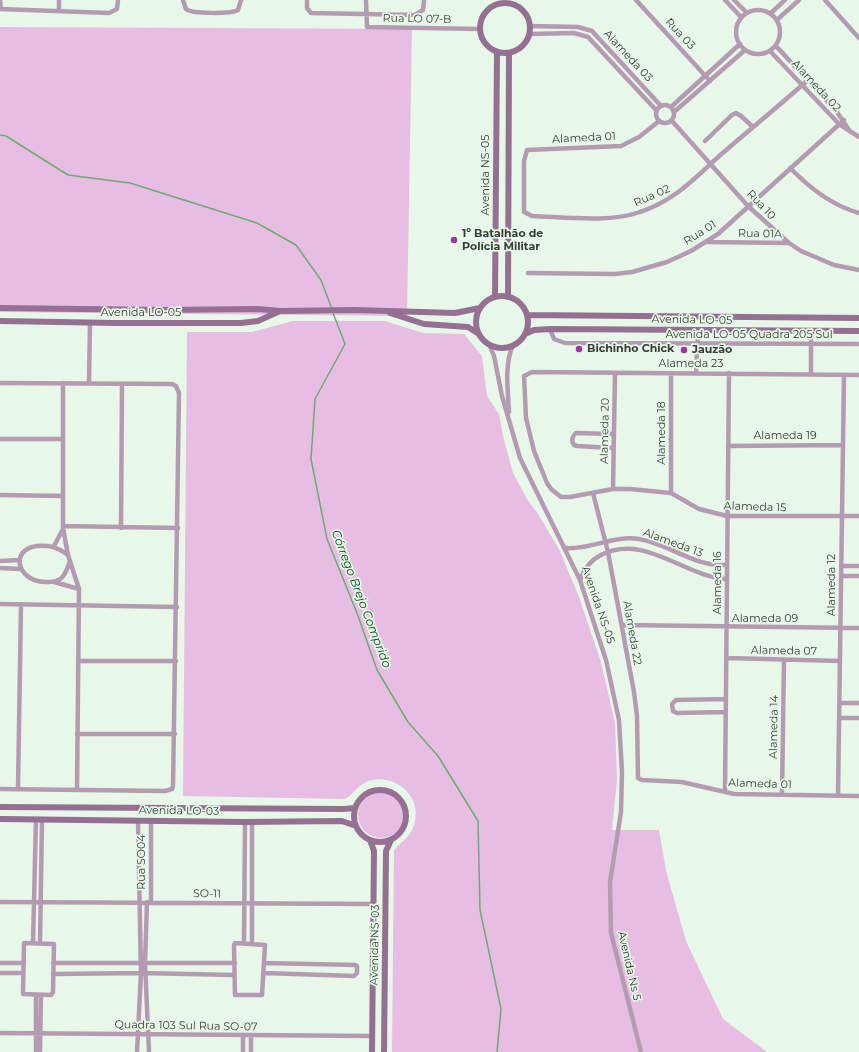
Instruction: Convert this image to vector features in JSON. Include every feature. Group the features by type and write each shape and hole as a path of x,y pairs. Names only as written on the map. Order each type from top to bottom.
{"street":[{"path":"0,0 0,9 109,13 117,9 118,0"},
{"path":"59,0 59,11"},
{"path":"183,0 186,9 192,12 231,12 238,10 240,0"},
{"path":"307,0 307,8 313,13 415,15 423,10 424,0"},
{"path":"366,0 366,13"},
{"name":"Rua 03","path":"636,0 710,81"},
{"path":"725,0 741,17"},
{"path":"734,0 746,12"},
{"path":"771,13 785,0"},
{"path":"778,19 799,0"},
{"path":"825,0 859,38"},
{"path":"498,2 509,2 517,6 528,18 530,34 521,48 509,53 497,52 484,43 480,29 482,19 486,12 498,2"},
{"path":"759,9 771,13 778,19 781,31 780,38 776,46 770,51 759,54 745,50 740,44 736,31 741,17 746,12 759,9"},
{"name":"Rua LO 07-B","path":"366,13 367,27 480,29"},
{"name":"Alameda 03","path":"529,26 578,26 592,31 661,106"},
{"name":"Alameda 03","path":"530,34 574,33 588,37 656,110"},
{"path":"671,107 705,74 740,44"},
{"name":"Alameda 02","path":"776,46 844,120 850,131"},
{"path":"674,112 671,107 665,105 661,106 656,110 655,117 658,122 666,124 672,121 674,112 745,50"},
{"name":"Alameda 02","path":"770,51 839,124 859,137"},
{"name":"Avenida NS-05","path":"495,297 497,52"},
{"name":"Avenida NS-05","path":"508,297 509,53"},
{"name":"Rua 02","path":"526,150 524,161 524,211 532,216 604,217 640,212 679,193 711,163 808,80"},
{"path":"705,141 736,113 753,128"},
{"name":"Rua 01","path":"528,273 609,274 632,272 667,262 707,242 718,234 844,120"},
{"name":"Rua 10","path":"672,121 748,206 789,244 801,251 834,265 859,270"},
{"name":"Alameda 01","path":"526,150 620,146 639,137 658,122"},
{"path":"790,168 815,192 843,207 859,213"},
{"name":"Rua 01A","path":"707,242 789,244"},
{"path":"495,297 508,297 521,304 527,315 528,325 525,334 513,345 504,347 489,344 479,334 476,321 480,308 486,301 495,297"},
{"name":"Avenida LO-05","path":"0,308 161,310 258,309 280,311 355,310 455,313 480,308"},
{"name":"Avenida LO-05","path":"0,321 90,323 241,322 258,321 280,311"},
{"name":"Avenida LO-05","path":"388,312 405,319 424,324 468,327 479,334"},
{"name":"Avenida LO-05","path":"527,315 859,318"},
{"path":"89,382 90,323"},
{"name":"Avenida LO-05","path":"525,334 534,330 550,329 859,331"},
{"name":"Avenida LO-05 Quadra 205 Sul","path":"550,329 554,339 565,343 859,344"},
{"path":"696,373 698,331"},
{"path":"811,374 812,331"},
{"name":"Avenida NS-05","path":"489,344 494,356 502,396 510,418 520,458 566,548 580,580 606,660 619,720 622,772 621,812"},
{"name":"Avenida NS-05","path":"510,418 508,363 509,353 513,345"},
{"name":"Alameda 23","path":"561,497 551,489 547,483 534,452 526,418 524,376 532,372 859,375"},
{"name":"Alameda 20","path":"613,489 615,373"},
{"name":"Alameda 16","path":"725,792 729,373"},
{"name":"Alameda 18","path":"671,374 671,493"},
{"name":"Alameda 12","path":"838,795 844,375"},
{"path":"0,383 89,382 122,384 172,384 178,389 175,781 172,789 166,791 0,789"},
{"path":"64,383 63,527 68,555 79,589 77,790"},
{"path":"121,528 122,384"},
{"path":"613,448 577,446 574,445 572,437 576,433 614,434"},
{"path":"0,439 63,439"},
{"name":"Alameda 19","path":"728,446 842,445"},
{"name":"Alameda 15","path":"561,497 570,497 613,489 671,493 699,509 727,516 859,516"},
{"name":"Alameda 22","path":"593,493 608,552 636,707 638,778"},
{"path":"0,495 63,496"},
{"path":"63,527 178,528"},
{"path":"54,546 63,527"},
{"name":"Alameda 13","path":"566,548 584,546 605,541 638,539 666,548 701,563 712,566 726,565"},
{"path":"68,555 58,547 54,546 48,545 29,547 24,551 20,560 21,569 26,576 36,582 54,582 79,589"},
{"name":"Alameda 13","path":"580,580 582,573 590,563 608,552 626,548 642,550 694,572 726,579"},
{"path":"0,561 20,560"},
{"path":"54,582 62,578 70,561"},
{"path":"841,566 859,566"},
{"path":"0,568 21,569"},
{"path":"841,576 859,576"},
{"path":"0,604 78,604 177,607"},
{"path":"18,789 21,604"},
{"name":"Alameda 09","path":"622,625 727,628 859,628"},
{"name":"Alameda 07","path":"727,658 840,660"},
{"name":"Alameda 14","path":"782,794 784,660"},
{"path":"78,661 176,661"},
{"path":"726,699 676,700 672,704 673,711 676,713 726,712"},
{"path":"840,702 859,703"},
{"path":"840,718 859,718"},
{"path":"77,734 175,734"},
{"name":"Alameda 01","path":"638,778 642,780 682,782 725,792 746,795 782,794 859,796"},
{"name":"Avenida NS-03","path":"355,808 360,798 372,791 386,790 398,796 404,805 407,818 402,831 391,840 386,851 384,1052"},
{"name":"Avenida LO-03","path":"0,807 355,808"},
{"path":"355,808 354,818 356,826 362,834 370,840 381,842 391,840"},
{"name":"Avenida Ns 5","path":"621,812 610,882 611,933 641,1052"},
{"name":"Avenida LO-03","path":"0,819 245,822 342,821 356,826"},
{"path":"33,943 39,819"},
{"path":"39,819 42,903 40,943"},
{"path":"138,820 143,973 149,1052"},
{"name":"Rua SO04","path":"143,963 149,902 151,820"},
{"path":"244,943 245,822"},
{"path":"252,822 252,943"},
{"name":"Avenida NS-03","path":"370,840 374,849 372,1052"},
{"name":"SO-11","path":"0,902 373,904"},
{"path":"24,943 40,943 54,944 53,993 50,995 23,994 24,943"},
{"path":"252,943 265,945 263,993 260,995 235,995 234,944 252,943"},
{"path":"0,963 24,963"},
{"path":"53,963 235,963"},
{"path":"264,963 355,965 357,973 353,976 264,973"},
{"path":"0,973 23,973"},
{"path":"137,1052 136,1034 143,973"},
{"path":"53,974 143,973 234,975"},
{"path":"36,1052 38,1033 38,995"},
{"name":"Quadra 103 Sul Rua SO-07","path":"0,1033 372,1036"},
{"path":"38,1033 40,1052"},
{"path":"243,1036 243,1052"},
{"path":"251,1036 251,1052"}],"shaded area":[{"path":"0,27 412,29 407,316 0,312"},
{"path":"293,321 385,321 423,333 464,334 482,356 487,396 499,414 513,473 527,499 559,549 579,597 601,662 615,723 617,780 612,830 659,830 666,871 686,941 723,1019 767,1052 392,1052 394,851 410,834 416,815 412,798 406,790 391,781 382,779 372,780 363,784 350,796 344,799 183,796 187,332 252,332"},
{"path":"381,792 394,796 400,802 404,815 400,828 394,834 381,838 368,834 362,828 358,815 362,802 368,796"}],"waterway":[{"name":"Córrego Brejo Comprido","path":"0,135 6,136 68,175 130,183 257,223 296,245 321,280 332,309"},
{"name":"Córrego Brejo Comprido","path":"333,313 345,344 315,399 311,459 327,539 357,613 377,670 408,722 438,756 478,821 480,910 501,1009 497,1052"}],"place":[{"name":"1º Batalhão de Polícia Militar","path":"454,240"},
{"name":"Bichinho Chick","path":"579,349"},
{"name":"Jauzão","path":"684,350"}]}
